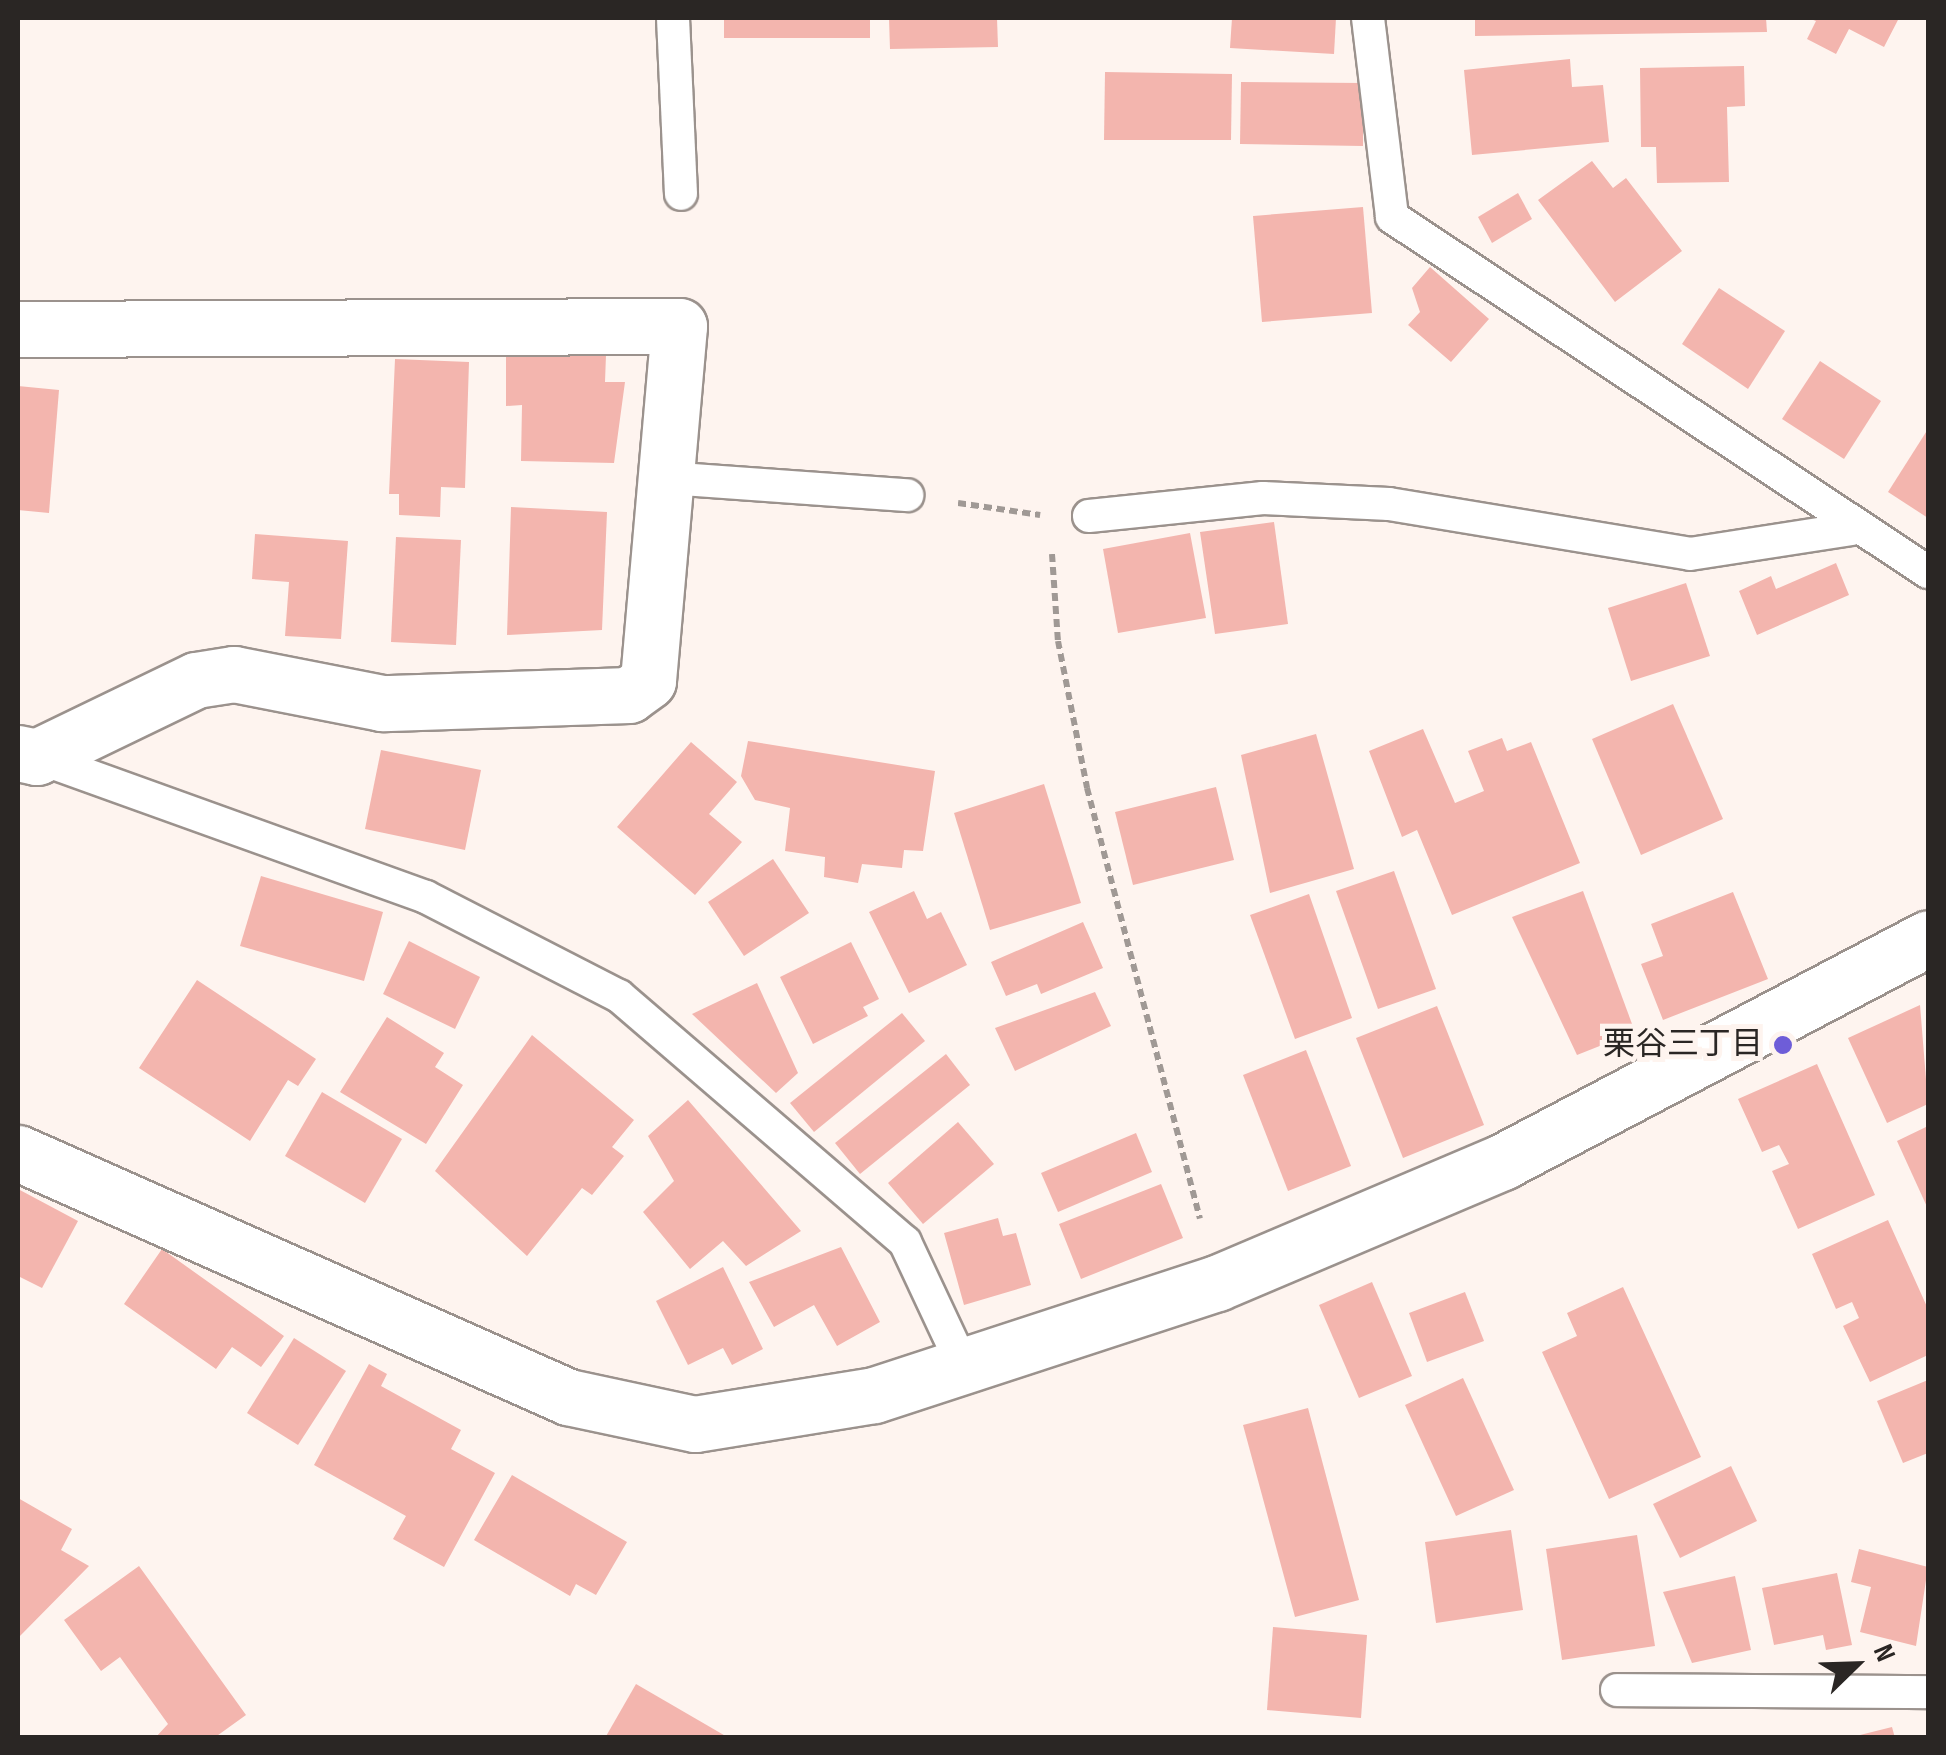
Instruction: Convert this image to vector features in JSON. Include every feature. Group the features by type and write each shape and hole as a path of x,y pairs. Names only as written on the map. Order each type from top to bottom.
{"street":[{"path":"18,329 679,326 648,681 630,695 382,703 234,674 196,680 27,755"},
{"path":"18,1153 568,1397 695,1424 874,1395 1217,1282 1502,1162 1928,938"}],"lane":[{"path":"673,18 681,194"},
{"path":"1368,18 1392,217 1852,530 1928,572"},
{"path":"667,478 908,495"},
{"path":"1090,516 1262,498 1389,504 1690,554 1852,530"},
{"path":"27,755 426,898 619,996 906,1242 963,1366"},
{"path":"1617,1690 1928,1692"}],"path":[{"path":"908,495 1050,516"},
{"path":"1051,534 1058,641 1087,788 1217,1282"}],"building":[{"path":"724,18 870,18 870,38 724,38"},
{"path":"889,18 997,18 998,47 890,49"},
{"path":"1232,18 1336,18 1334,54 1230,48"},
{"path":"1475,18 1766,18 1767,32 1475,36"},
{"path":"1808,18 1899,18 1884,47 1849,29 1836,54 1807,39 1816,21"},
{"path":"1570,59 1572,87 1603,85 1609,142 1472,155 1464,70"},
{"path":"1744,66 1745,106 1727,107 1729,182 1657,183 1656,147 1641,147 1640,68"},
{"path":"1105,72 1232,74 1231,140 1104,140"},
{"path":"1241,82 1363,83 1363,146 1240,144"},
{"path":"1592,161 1613,188 1626,178 1682,251 1615,302 1538,200"},
{"path":"1518,193 1532,219 1492,243 1478,217"},
{"path":"1363,207 1372,313 1262,322 1253,216"},
{"path":"1430,267 1489,319 1451,362 1408,325 1420,312 1412,288"},
{"path":"1719,288 1785,331 1748,389 1682,344"},
{"path":"506,354 606,355 605,382 625,382 614,463 521,461 522,405 506,406"},
{"path":"395,359 469,362 465,488 441,487 440,517 399,515 399,494 389,494"},
{"path":"1820,361 1881,401 1844,459 1782,419"},
{"path":"18,386 59,390 49,513 18,510"},
{"path":"1928,429 1928,518 1888,492"},
{"path":"511,507 607,512 602,630 507,635"},
{"path":"1274,522 1288,624 1215,634 1200,532"},
{"path":"1190,533 1206,618 1118,633 1103,549"},
{"path":"255,534 348,541 341,639 285,636 289,582 252,579"},
{"path":"396,537 461,540 456,645 391,642"},
{"path":"1836,563 1849,595 1757,635 1739,591 1771,576 1776,589"},
{"path":"1686,583 1710,656 1631,681 1608,608"},
{"path":"1673,704 1723,819 1641,855 1592,739"},
{"path":"1423,729 1455,803 1484,791 1468,751 1502,738 1507,751 1531,742 1580,863 1452,915 1417,830 1402,837 1369,751"},
{"path":"1316,734 1354,869 1270,893 1241,755"},
{"path":"748,741 935,771 923,851 904,850 902,868 862,864 858,883 824,877 825,857 785,851 790,808 755,800 741,776"},
{"path":"691,742 737,782 709,814 742,842 695,895 617,827"},
{"path":"381,750 481,770 465,850 365,829"},
{"path":"1044,784 1081,903 990,930 954,813"},
{"path":"1216,787 1234,860 1133,885 1115,812"},
{"path":"773,859 809,913 744,956 708,902"},
{"path":"1394,871 1436,989 1378,1009 1336,891"},
{"path":"261,876 383,912 364,981 240,946"},
{"path":"914,891 927,919 941,912 967,965 909,993 869,912"},
{"path":"1583,891 1635,1032 1577,1055 1512,917"},
{"path":"1733,892 1768,979 1663,1020 1641,964 1663,956 1651,924"},
{"path":"1309,894 1352,1018 1295,1039 1250,915"},
{"path":"1083,922 1103,968 1041,994 1037,984 1006,996 991,962"},
{"path":"409,941 480,977 455,1029 383,994"},
{"path":"851,942 879,999 863,1007 868,1016 813,1044 780,977"},
{"path":"197,980 316,1059 298,1086 288,1080 250,1141 139,1068"},
{"path":"757,983 798,1073 776,1093 692,1014"},
{"path":"1095,992 1111,1026 1015,1071 995,1028"},
{"path":"1920,1005 1928,1104 1887,1123 1848,1038"},
{"path":"1437,1006 1484,1125 1403,1158 1356,1038"},
{"path":"902,1013 925,1041 814,1132 790,1103"},
{"path":"387,1017 444,1053 435,1067 463,1085 426,1144 340,1092"},
{"path":"532,1035 634,1120 612,1147 624,1156 592,1195 582,1188 527,1256 435,1171"},
{"path":"1306,1050 1351,1166 1288,1191 1243,1075"},
{"path":"946,1054 970,1085 860,1174 835,1143"},
{"path":"1817,1064 1875,1195 1798,1229 1772,1171 1789,1164 1779,1145 1762,1152 1738,1099"},
{"path":"322,1092 402,1139 365,1203 285,1156"},
{"path":"688,1100 801,1231 746,1266 723,1241 690,1269 643,1212 674,1181 648,1136"},
{"path":"958,1122 994,1164 923,1224 888,1183"},
{"path":"1928,1126 1928,1209 1897,1141"},
{"path":"1136,1133 1152,1172 1058,1212 1041,1173"},
{"path":"1161,1184 1183,1238 1081,1279 1059,1224"},
{"path":"18,1189 78,1221 42,1288 18,1276"},
{"path":"998,1218 1003,1236 1016,1233 1031,1285 964,1305 944,1233"},
{"path":"1888,1220 1928,1309 1928,1355 1870,1382 1843,1326 1859,1318 1852,1302 1836,1309 1812,1254"},
{"path":"841,1247 880,1322 837,1346 814,1305 774,1327 749,1282"},
{"path":"162,1249 284,1336 261,1367 232,1347 216,1369 124,1304"},
{"path":"723,1267 763,1349 732,1365 723,1348 688,1365 656,1301"},
{"path":"1372,1282 1412,1376 1359,1398 1319,1305"},
{"path":"1623,1287 1701,1457 1609,1499 1542,1352 1577,1336 1567,1313"},
{"path":"1465,1292 1484,1341 1427,1362 1409,1313"},
{"path":"294,1338 346,1371 298,1445 247,1413"},
{"path":"369,1364 387,1374 381,1386 461,1430 451,1449 495,1473 444,1567 393,1539 406,1516 314,1465"},
{"path":"1463,1378 1514,1490 1456,1516 1405,1405"},
{"path":"1928,1380 1928,1453 1903,1463 1877,1401"},
{"path":"1308,1408 1359,1600 1295,1617 1243,1425"},
{"path":"1731,1466 1757,1521 1680,1558 1653,1504"},
{"path":"512,1475 627,1542 596,1595 576,1584 570,1596 474,1540"},
{"path":"18,1498 72,1529 61,1550 89,1566 18,1638"},
{"path":"1511,1530 1523,1610 1436,1623 1425,1542"},
{"path":"1637,1535 1655,1646 1562,1660 1546,1549"},
{"path":"1859,1549 1928,1567 1916,1646 1860,1632 1871,1587 1851,1582"},
{"path":"139,1566 246,1715 214,1738 155,1738 168,1724 120,1657 101,1671 64,1620"},
{"path":"1837,1573 1852,1645 1826,1650 1823,1635 1774,1645 1762,1588"},
{"path":"1735,1576 1751,1650 1692,1663 1663,1592"},
{"path":"1273,1627 1367,1635 1361,1718 1267,1710"},
{"path":"636,1684 729,1738 605,1738"},
{"path":"1892,1727 1895,1738 1856,1738 1856,1736"}],"place":[{"name":"栗谷三丁目","path":"1783,1045"}]}
